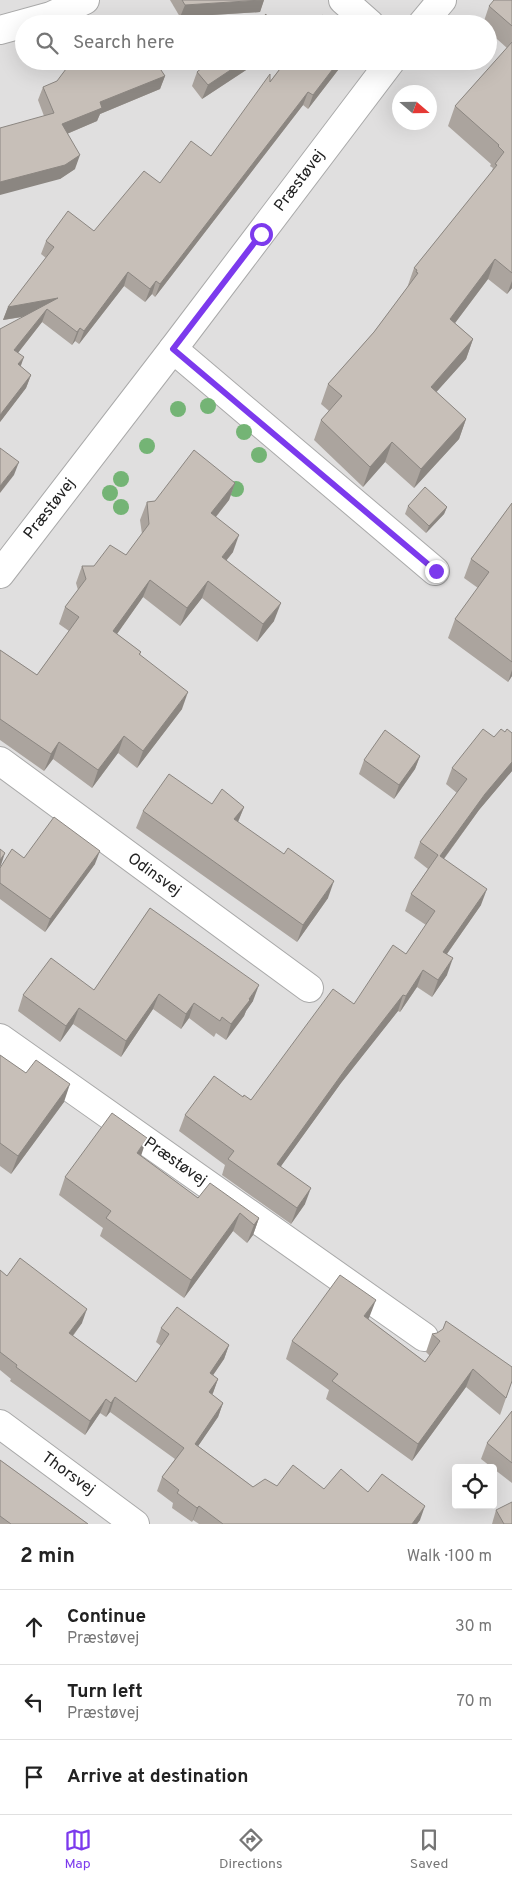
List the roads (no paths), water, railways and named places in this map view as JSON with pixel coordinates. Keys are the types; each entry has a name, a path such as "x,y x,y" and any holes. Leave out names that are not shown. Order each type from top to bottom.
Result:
{"street":[{"path":"53,15 85,0"},
{"path":"343,0 360,15"},
{"path":"430,15 442,0"},
{"path":"0,30 15,26"},
{"name":"Præstøvej","path":"0,574 384,70"},
{"path":"173,349 436,571"},
{"name":"Odinsvej","path":"0,761 309,988"},
{"name":"Præstøvej","path":"0,1038 424,1336"},
{"name":"Thorsvej","path":"0,1424 135,1524"}]}
